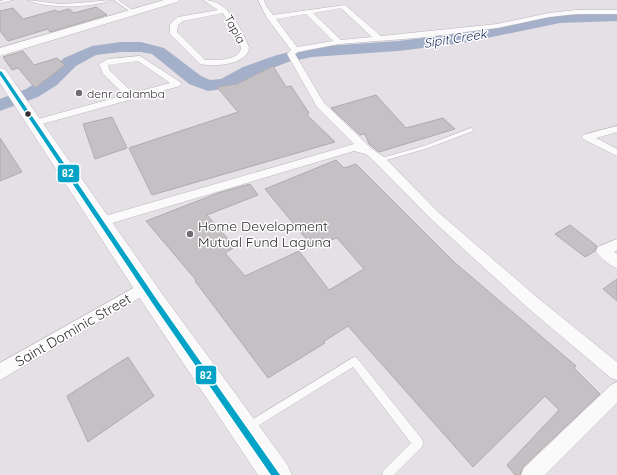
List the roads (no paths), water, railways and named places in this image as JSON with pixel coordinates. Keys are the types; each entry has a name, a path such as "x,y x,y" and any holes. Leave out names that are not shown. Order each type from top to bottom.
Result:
{"main road":[{"path":"0,52 174,0"},
{"path":"0,72 146,288 276,475"}],"street":[{"name":"Tapia","path":"206,0 225,11 241,38 245,49 244,54 241,57 219,62 203,62 173,32 174,24 181,19 225,11"},
{"path":"261,0 263,6 272,18 293,54 320,105 375,156 435,216 534,304 617,372"},
{"path":"272,18 343,6 378,40"},
{"path":"308,12 339,42"},
{"path":"293,54 339,42 378,40 497,26 549,15 576,12 617,12"},
{"path":"24,107 132,96 177,84 140,58 108,61 103,64 106,72 132,96"},
{"path":"617,129 587,137 617,153"},
{"path":"102,221 354,147 375,156"},
{"path":"617,244 603,251 617,262"},
{"name":"Saint Dominic Street","path":"0,372 146,288"},
{"path":"531,475 617,391"}],"lane":[{"path":"0,2 11,0"},
{"path":"30,0 44,4 64,5 109,0"},
{"path":"116,0 133,12"},
{"path":"375,156 415,152 452,139 471,130"},
{"path":"244,429 354,361 418,443 386,475"}],"waterway":[{"name":"Sipit Creek","path":"0,105 32,93 51,81 70,62 92,51 121,47 141,47 158,51 195,80 208,86 225,84 249,71 283,58 312,52 398,46 463,38 560,19 617,17"}],"place":[{"name":"denr calamba","path":"79,93"},
{"name":"Home Development Mutual Fund Laguna","path":"190,234"}]}
